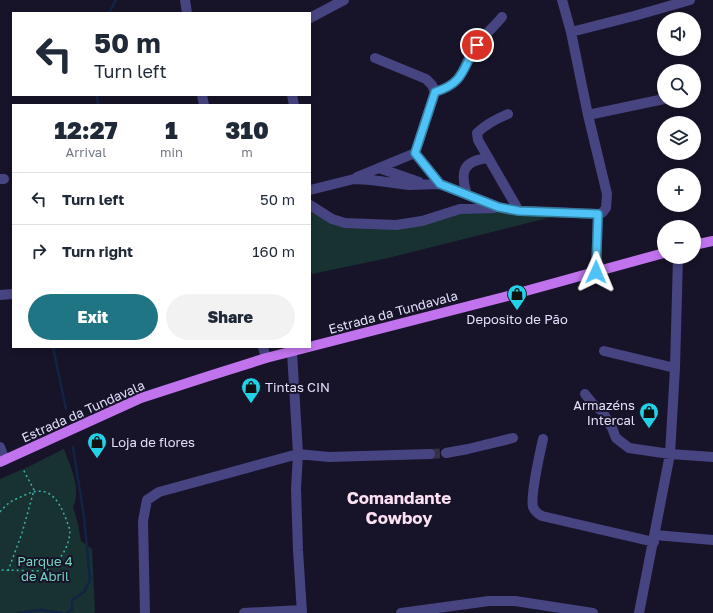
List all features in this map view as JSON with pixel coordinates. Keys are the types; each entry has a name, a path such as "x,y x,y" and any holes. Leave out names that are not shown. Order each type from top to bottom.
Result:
{"main road":[{"path":"701,244 713,241"},
{"name":"Estrada da Tundavala","path":"311,347 657,255"},
{"name":"Estrada da Tundavala","path":"3,461 71,431 103,414 141,398 266,358 307,348"}],"street":[{"path":"185,0 187,12"},
{"path":"311,17 344,0"},
{"path":"354,179 409,185 440,184 498,207 519,211 602,213 606,208 607,194 588,115 571,32 562,0"},
{"path":"571,32 690,0"},
{"path":"435,92 447,88 458,79 477,45 502,18"},
{"path":"311,190 354,179 415,153 435,92 432,85 426,79 375,58"},
{"path":"588,115 657,100"},
{"path":"508,114 492,121 477,133 478,140 519,211"},
{"path":"415,153 440,184"},
{"path":"467,195 463,175 466,168 469,163 476,159 488,158"},
{"path":"379,168 424,184"},
{"path":"311,206 332,219 345,223 396,225 422,221 460,209 498,207"},
{"path":"596,272 598,214"},
{"path":"640,613 670,454 675,368 678,264"},
{"path":"0,294 12,294"},
{"path":"263,348 266,358"},
{"path":"244,613 302,612 296,489 298,454 292,352"},
{"path":"604,352 675,368"},
{"path":"585,394 593,404 602,410 616,438 629,448 670,454 713,457"},
{"path":"446,453 514,438"},
{"path":"543,439 533,501 534,508 537,513 542,516 654,539 713,540"},
{"path":"0,447 3,461"},
{"path":"145,613 144,521 147,500 159,492 298,454 329,457 430,454"},
{"path":"402,613 489,601 515,601 577,612 593,613"}],"path":[{"path":"8,570 22,533 34,490 23,469"},
{"path":"0,512 8,503 34,490 44,492 53,495 58,501 70,530 69,540 58,560 50,568 44,570 0,571"}],"green space":[{"path":"311,209 348,228 452,214 503,211 560,215 388,258 312,274"},
{"name":"Parque 4 de Abril","path":"64,449 76,485 73,507 81,541 92,549 95,611 94,613 0,613 0,479"}],"waterway":[{"path":"110,12 116,0"},
{"path":"97,96 98,104"},
{"path":"53,348 66,409"},
{"path":"66,613 72,610 72,600 84,592 90,580 84,517 73,447"},
{"path":"18,613 41,610 62,613"}],"tunnel":[{"path":"430,454 446,453"}],"place":[{"name":"Deposito de Pão","path":"517,311"},
{"name":"Tintas CIN","path":"251,404"},
{"name":"Armazéns Intercal","path":"649,429"},
{"name":"Loja de flores","path":"97,459"}],"district":[{"name":"Comandante Cowboy","path":"399,508"}],"route":[{"path":"477,45 458,79 447,88 435,92 415,153 440,184 498,207 519,211 598,214 596,272"}]}
